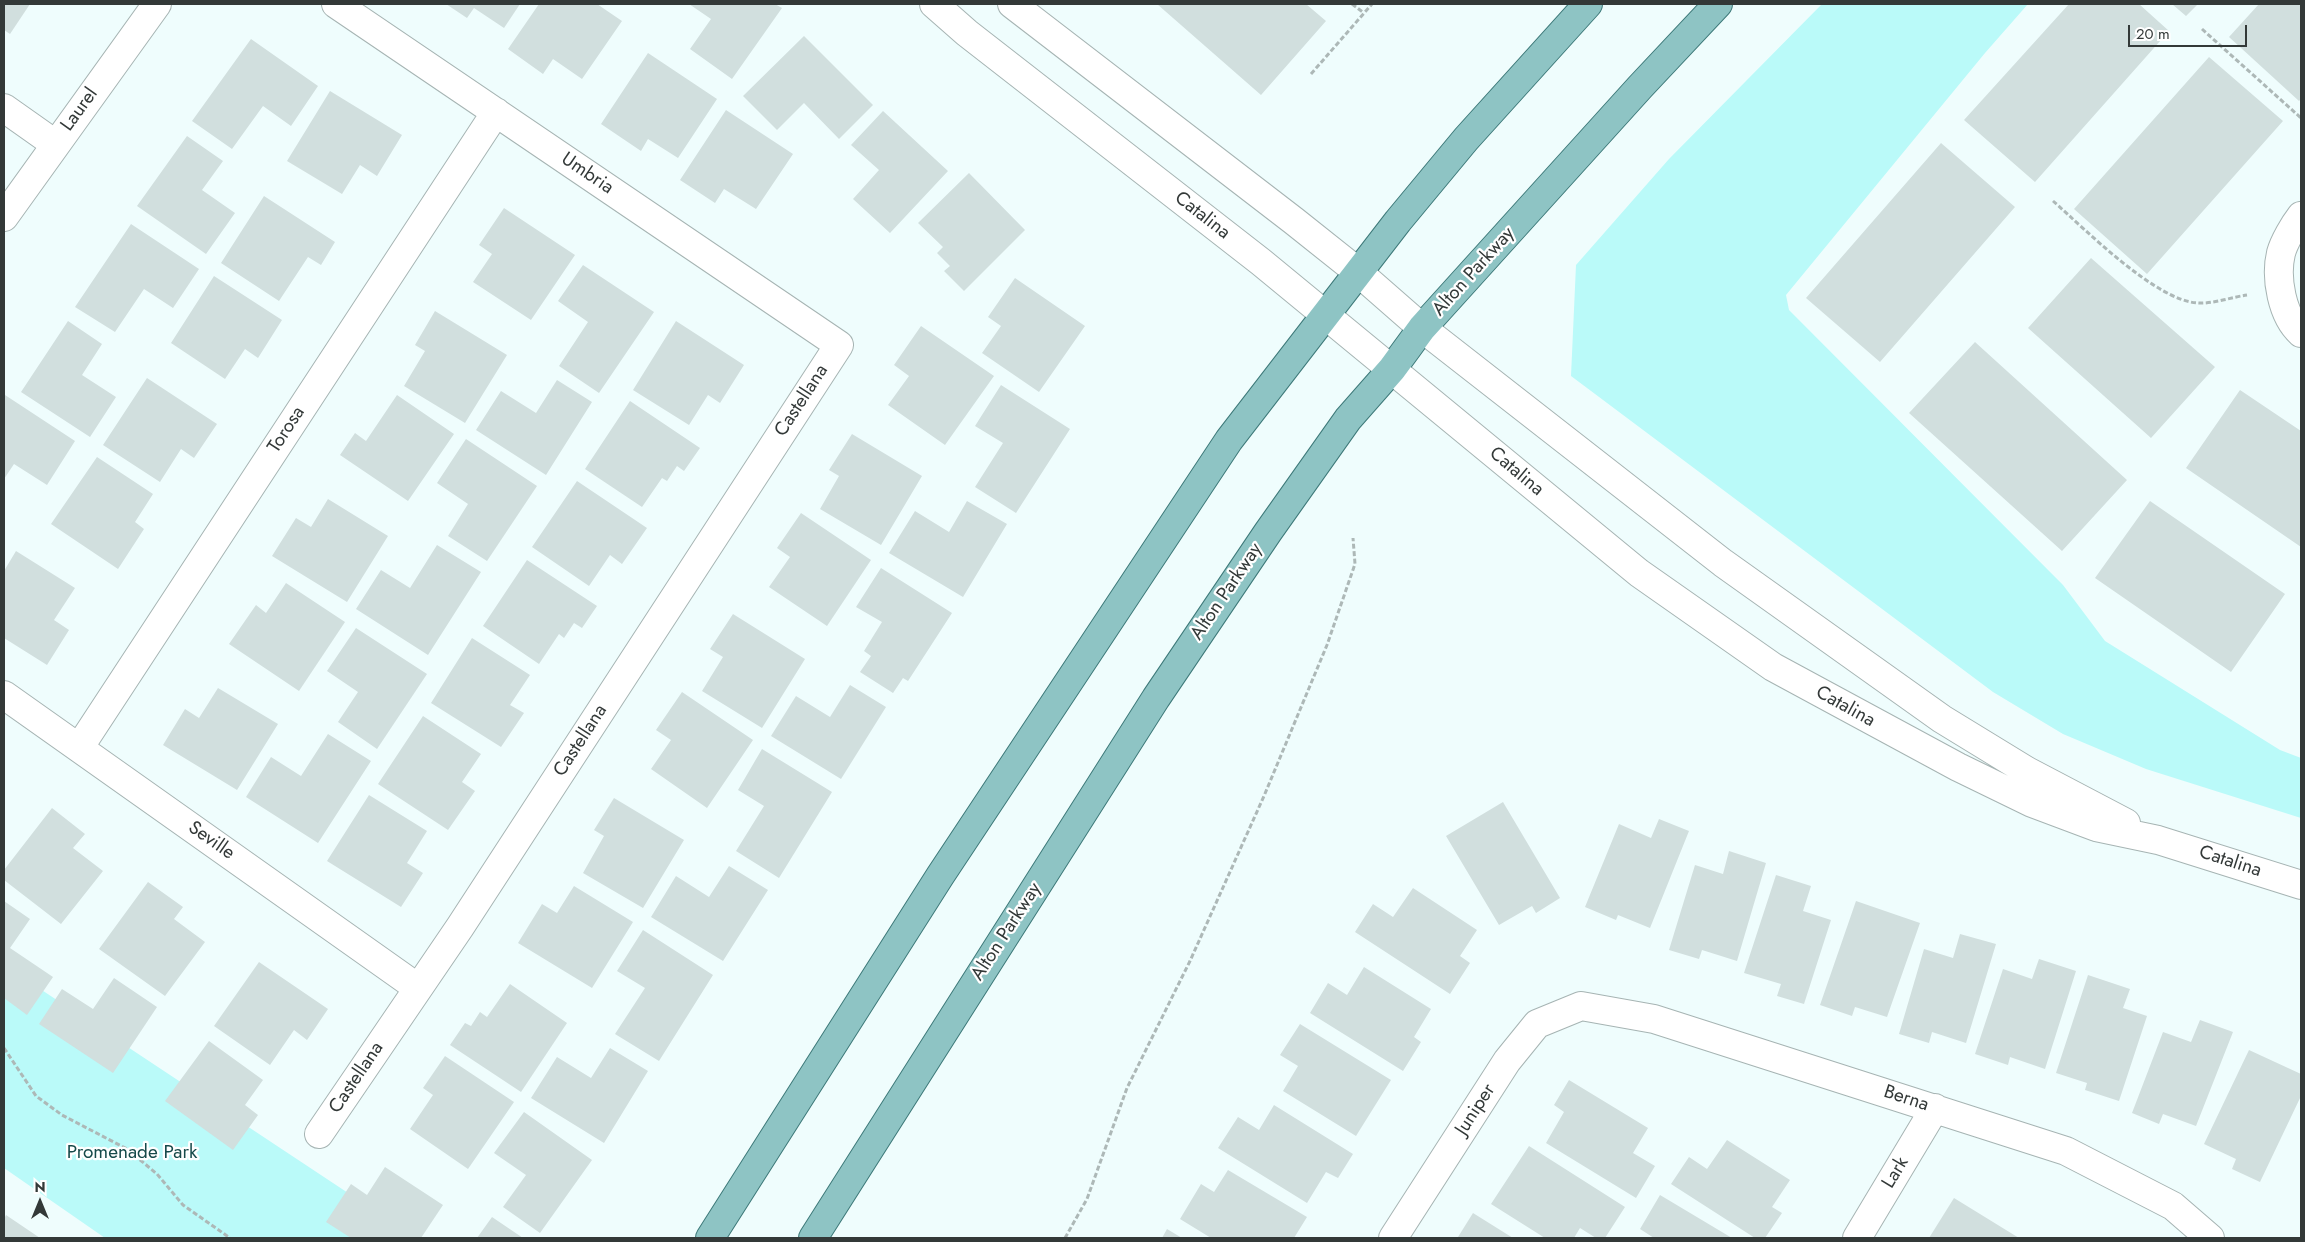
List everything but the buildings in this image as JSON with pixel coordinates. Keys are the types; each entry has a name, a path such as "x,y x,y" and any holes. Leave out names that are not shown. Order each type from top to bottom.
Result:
{"main road":[{"path":"710,1238 940,876 1213,464 1278,374 1466,139 1588,4"},
{"name":"Alton Parkway","path":"813,1238 1156,698 1268,532 1348,419 1392,369 1422,328 1640,87 1718,4"}],"street":[{"name":"Laurel","path":"4,217 157,4"},
{"name":"Umbria","path":"336,4 839,345"},
{"name":"Catalina","path":"934,4 967,33 1248,251 1639,573 1773,667 1958,767 2032,803 2096,827 2158,840 2301,885"},
{"name":"Catalina","path":"1012,4 1358,272 1422,328 1723,563 1942,719 2027,770 2158,840"},
{"path":"4,108 55,144"},
{"name":"Torosa","path":"79,748 496,112"},
{"path":"2301,216 2281,253 2280,289 2293,326 2301,333"},
{"name":"Castellana","path":"319,1134 418,988 839,345"},
{"name":"Seville","path":"4,695 418,988"},
{"name":"Berna","path":"1581,1006 1654,1019 2066,1151 2173,1206 2210,1238"},
{"name":"Juniper","path":"1393,1238 1507,1061 1537,1024 1581,1006"},
{"name":"Lark","path":"1857,1238 1935,1108"}],"path":[{"path":"1352,4 1364,13"},
{"path":"1311,74 1372,4"},
{"path":"2202,29 2301,118"},
{"path":"2053,201 2154,287 2174,298 2199,303 2280,289"},
{"path":"1065,1238 1087,1199 1127,1088 1217,900 1264,796 1323,654 1355,564 1352,538"},
{"path":"4,1048 36,1096 62,1115 127,1149 157,1174 183,1205 230,1238"}],"green space":[{"path":"1822,4 2028,4 1985,53 1786,295 1789,310 2063,585 2105,641 2280,750 2301,758 2301,818 2146,769 2063,734 1993,692 1571,376 1576,265 1669,159"},
{"name":"Promenade Park","path":"4,965 416,1238 105,1238 4,1168"}]}
